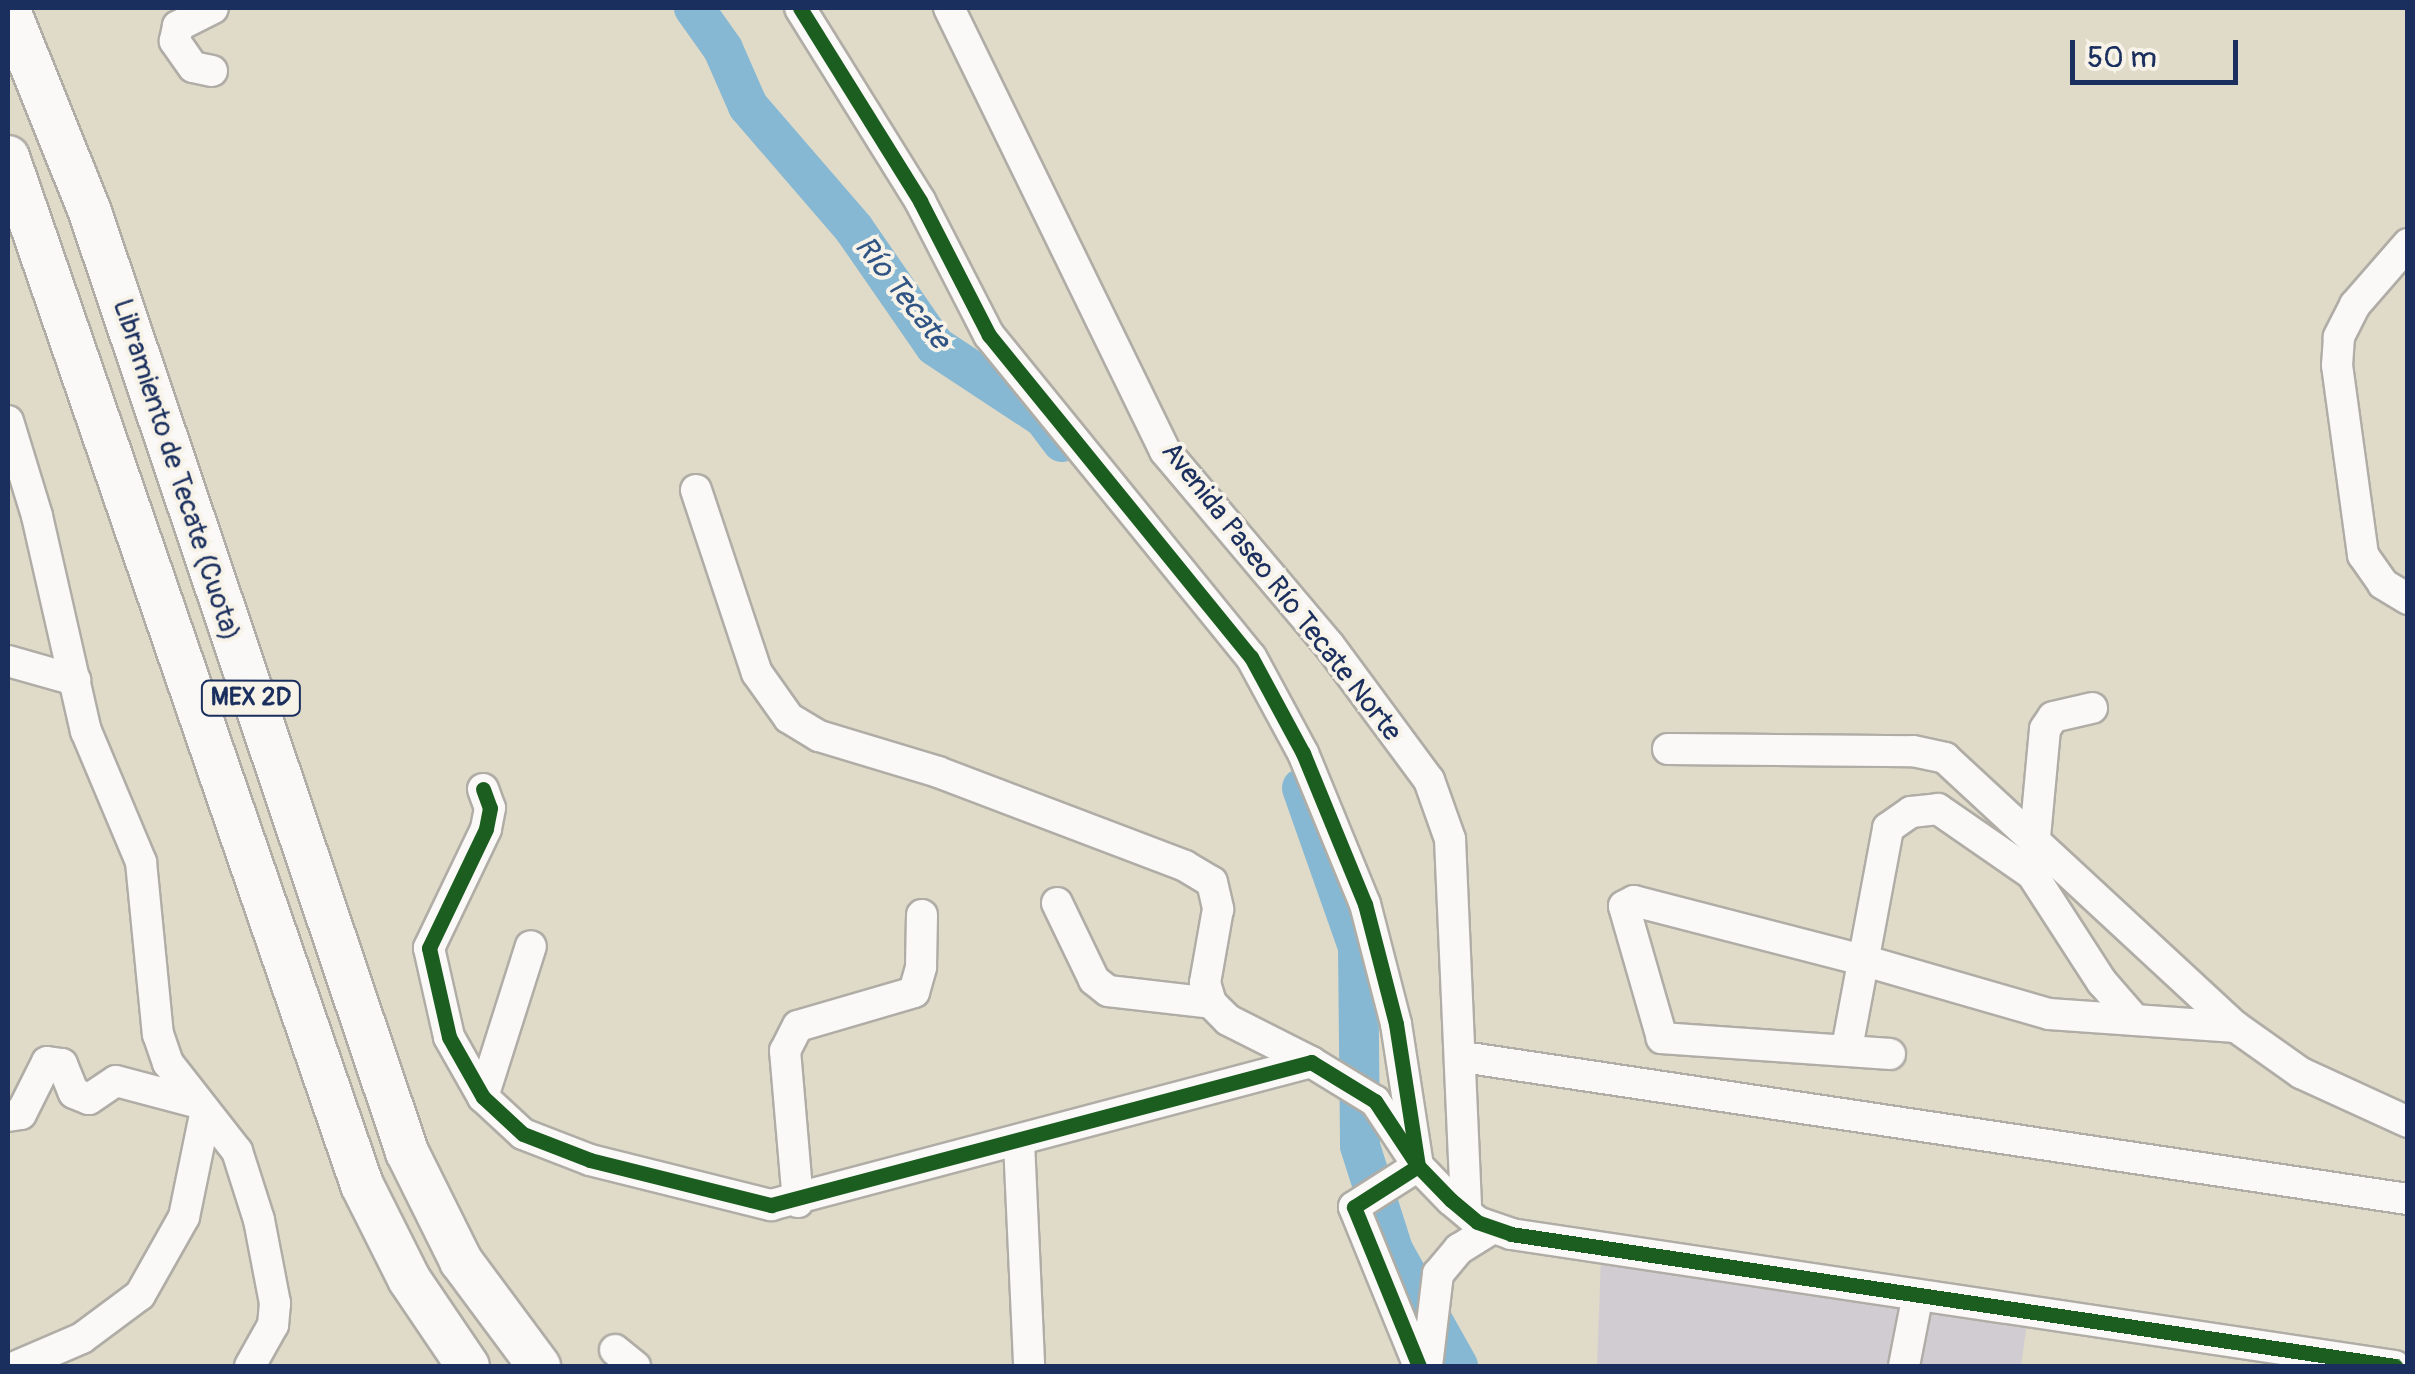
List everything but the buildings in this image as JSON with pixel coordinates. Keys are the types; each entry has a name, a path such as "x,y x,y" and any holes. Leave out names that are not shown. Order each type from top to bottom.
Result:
{"highway":[{"name":"Libramiento de Tecate (Cuota)","path":"8,8 90,212 407,1152 461,1261 539,1366"},
{"name":"Libramiento de Tecate (Cuota)","path":"8,157 362,1185 409,1279 468,1366"}],"street":[{"path":"212,70 192,67 174,41 178,26 213,8"},
{"path":"800,8 920,201 989,336 1250,657 1303,753 1365,904 1407,1097 1409,1163"},
{"name":"Avenida Paseo Río Tecate Norte","path":"949,8 1165,450 1329,645 1428,780 1450,839 1464,1057 1464,1137 1478,1221"},
{"path":"2408,244 2355,304 2339,337 2337,365 2363,556 2383,584 2408,599"},
{"path":"8,421 86,731 141,862 158,1034 168,1063 237,1151 268,1257 273,1324 250,1366"},
{"path":"696,490 757,673 789,718 818,736 938,772 1185,866 1212,882 1218,908 1205,984 1211,1003 1228,1020 1322,1067 1375,1101 1409,1163 1478,1221 1917,1299 2394,1366"},
{"path":"8,660 75,680"},
{"path":"2035,837 2045,729 2054,716 2092,708"},
{"path":"1668,750 1932,752 1957,766 2236,1028 2301,1073 2408,1122"},
{"path":"483,789 490,808 486,829 429,948 450,1037 483,1097 524,1134 590,1160 739,1201 798,1202 1018,1142 1322,1067"},
{"path":"1847,1048 1888,828 1911,812 1938,809 2032,874 2102,982 2135,1020"},
{"path":"1890,1054 1662,1038 1622,914 1634,901 2049,1014 2236,1028"},
{"path":"1057,903 1094,980 1108,991 1211,1003"},
{"path":"798,1202 785,1051 798,1026 914,992 921,968 922,915"},
{"path":"483,1097 531,946"},
{"path":"1464,1057 2408,1200"},
{"path":"8,1116 21,1114 47,1062 62,1064 74,1093 89,1098 116,1081 200,1108"},
{"path":"1407,1097 1462,1092"},
{"path":"17,1366 82,1338 140,1295 184,1217 200,1108"},
{"path":"1419,1366 1356,1223 1354,1207 1362,1196 1409,1163 1464,1137"},
{"path":"1018,1142 1029,1366"},
{"path":"1427,1366 1438,1274 1478,1221"},
{"path":"1904,1366 1917,1299"}],"shaded area":[{"path":"1601,1258 2027,1323 2021,1366 1597,1366"}],"waterway":[{"name":"Río Tecate","path":"694,8 723,49 748,106 854,229 935,346 1044,418 1062,442"},
{"name":"Río Tecate","path":"1302,788 1358,947 1360,1146 1393,1250 1458,1366"}],"cycle path":[{"path":"800,8 920,201 989,335 1251,657 1303,753 1365,904 1396,1024 1418,1166 1451,1200 1477,1222 1511,1234 2395,1366"},
{"path":"483,789 490,808 486,829 429,948 449,1037 483,1097 523,1134 590,1160 771,1205 1311,1062 1375,1101 1418,1166 1354,1207 1419,1366"}]}
